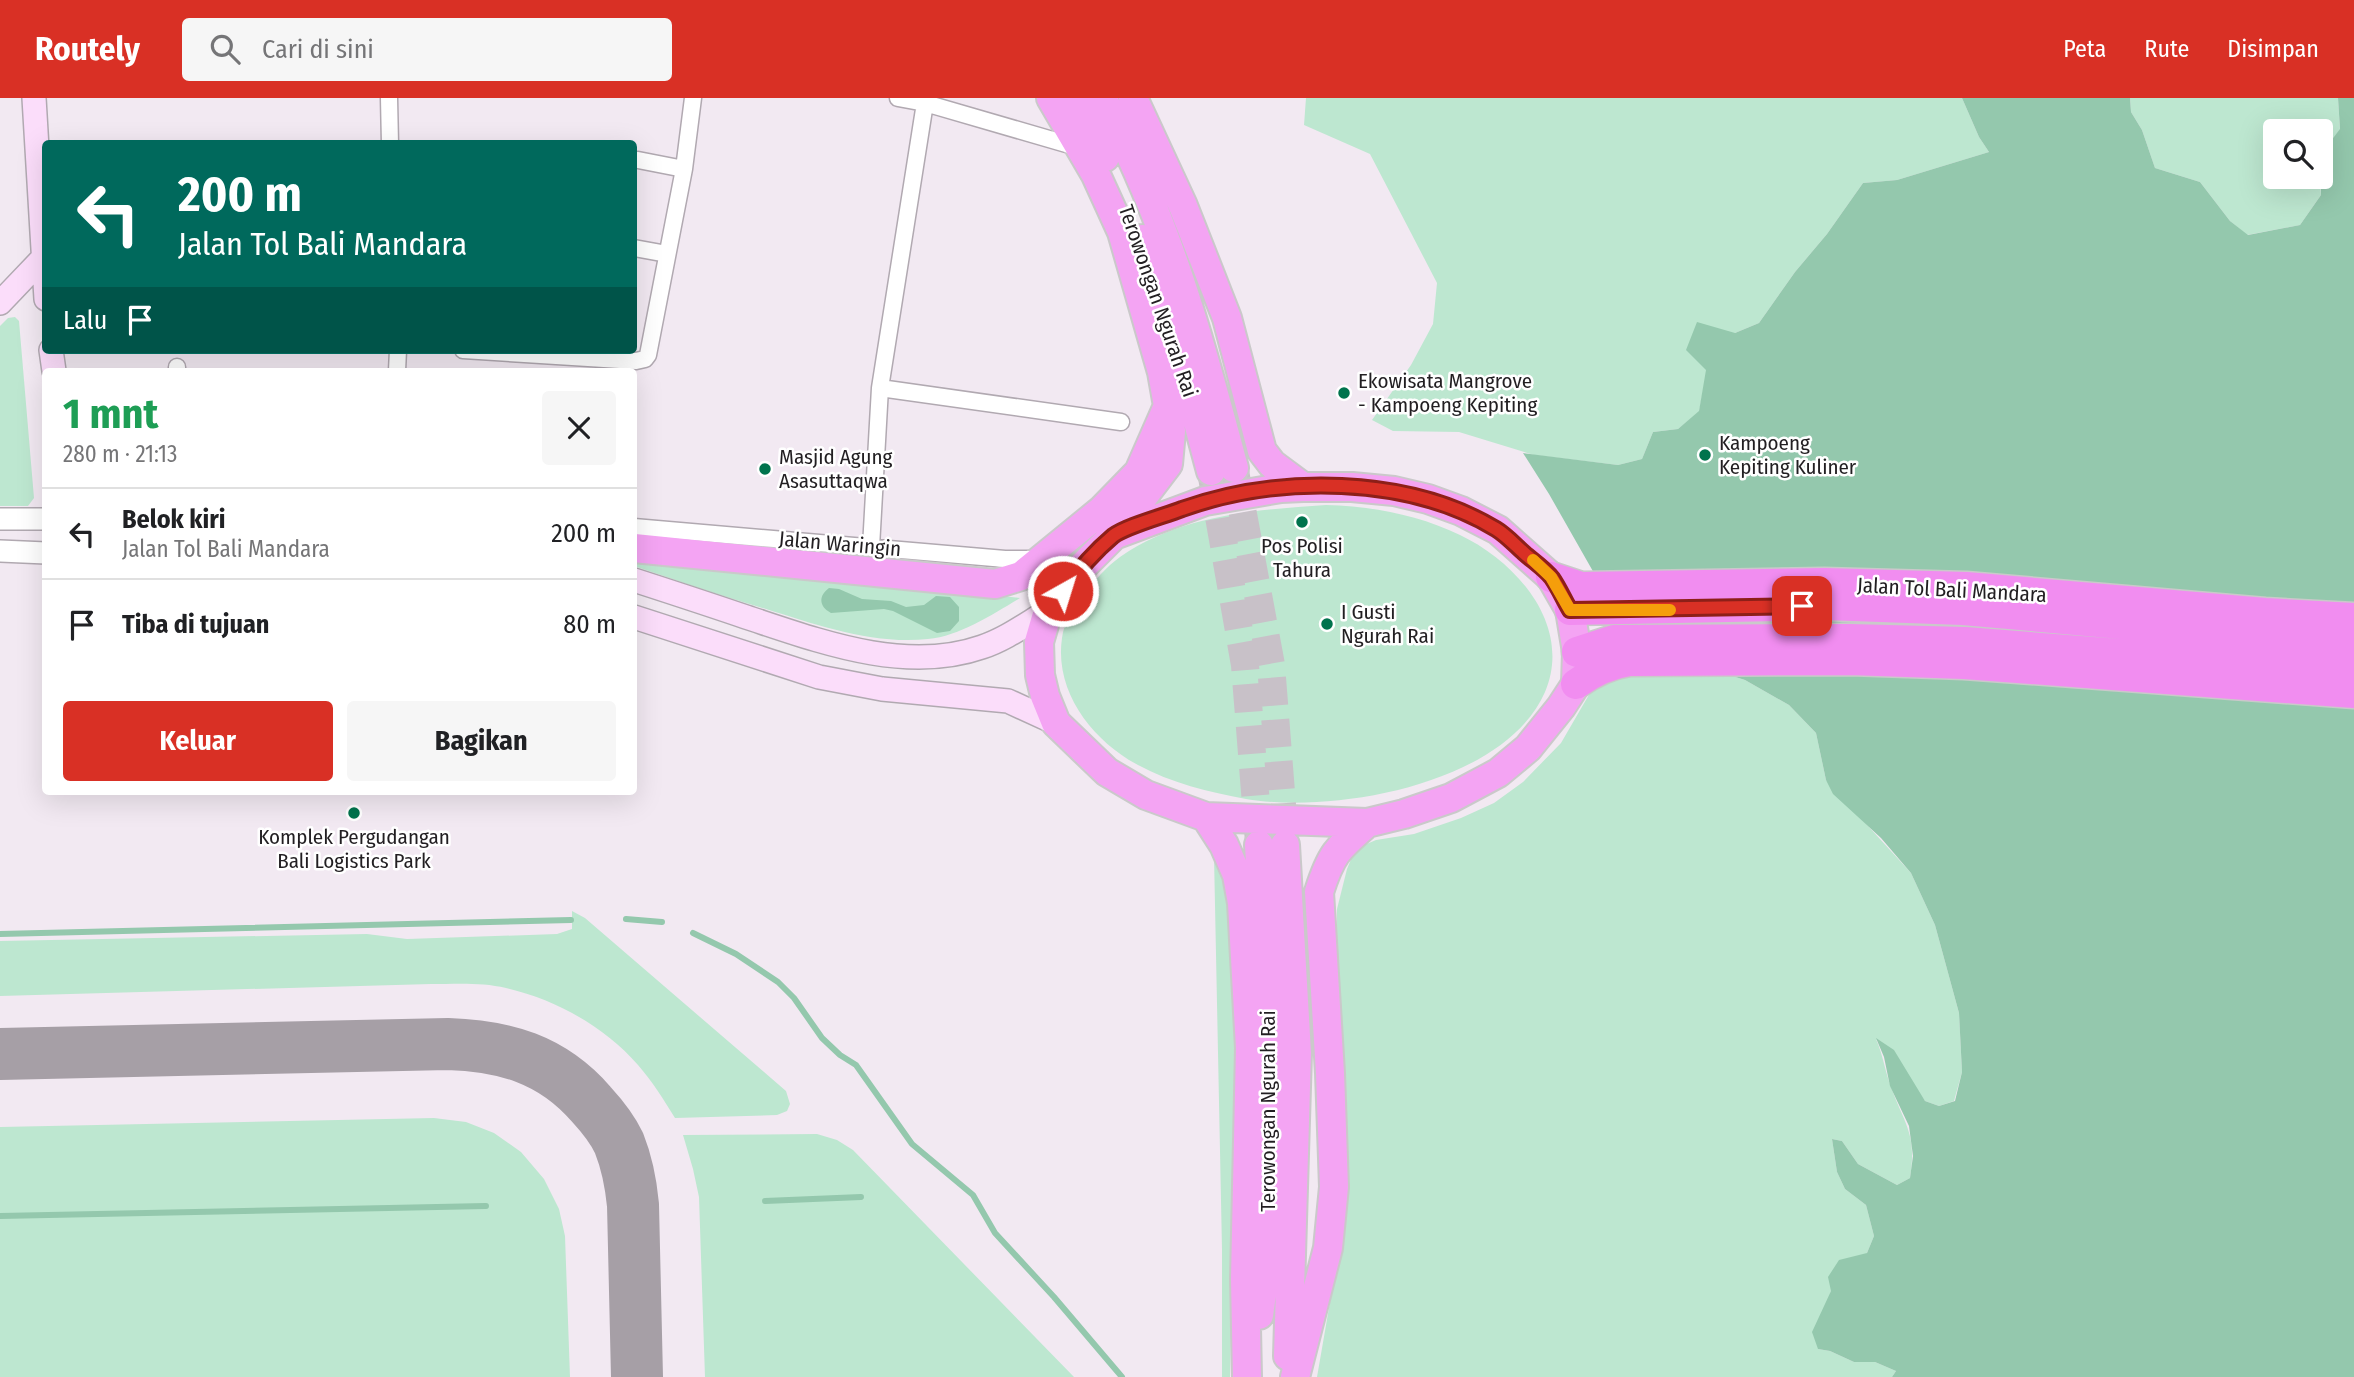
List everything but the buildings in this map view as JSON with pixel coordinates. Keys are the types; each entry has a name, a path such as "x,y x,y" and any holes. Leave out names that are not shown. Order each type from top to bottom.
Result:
{"highway":[{"path":"1051,98 1096,175 1122,232 1161,372 1171,431 1168,464 1114,535 1077,572 1048,611 1039,642 1040,676 1056,723 1107,772 1146,795 1206,817 1367,823 1404,814 1451,798 1498,773 1528,748 1561,707 1584,663 1614,640 1862,639 1965,642 2261,666 2354,669"},
{"name":"Terowongan Ngurah Rai","path":"1074,98 1137,225 1223,470 1196,327 1159,219 1102,98"},
{"path":"1133,98 1183,206 1227,318 1262,451 1272,464 1303,487"},
{"path":"637,548 995,584 1021,576 1047,557 1102,510 1139,472 1168,406"},
{"path":"1114,535 1205,501 1281,488 1352,486 1394,491 1439,503 1498,530 1551,577"},
{"name":"Jalan Tol Bali Mandara","path":"1551,577 1570,584 1585,602 1826,605 1963,610 2257,636 2354,640"},
{"name":"Jalan Tol Bali Mandara","path":"1585,602 1824,583 1966,587 2265,614 2354,618"},
{"path":"1584,663 1585,602"},
{"path":"1584,663 1850,660 1964,664 2354,693"},
{"path":"1206,817 1224,845 1237,875 1242,903 1250,1048 1245,1279 1248,1377"},
{"path":"1295,1377 1328,1248 1334,1187 1319,892 1327,867 1338,849 1367,823"},
{"name":"Terowongan Ngurah Rai","path":"1248,1377 1266,1271 1270,1167 1272,845 1297,1053 1287,1377"}],"main road":[{"path":"0,303 42,259 42,182 34,98"},
{"path":"637,581 807,637 862,650 911,657 948,655 981,648 1006,637 1048,611"},
{"path":"637,618 820,677 882,689 1008,701 1056,723"}],"street":[{"path":"389,98 390,140"},
{"path":"526,354 636,361 645,359 650,351 684,169 693,98"},
{"path":"898,98 925,103 1080,148"},
{"path":"871,547 880,387 925,103"},
{"path":"638,160 684,169"},
{"path":"637,249 667,254"},
{"path":"880,387 1122,422"},
{"path":"0,519 42,519"},
{"name":"Jalan Waringin","path":"637,527 1005,559 1031,560 1047,557"},
{"path":"0,551 42,553"}],"shaded area":[{"path":"1306,98 1962,98 1979,137 1989,152 1897,180 1863,183 1759,323 1735,333 1707,370 1699,412 1678,429 1653,432 1642,459 1618,465 1534,455 1459,432 1393,431 1372,420 1411,365 1433,324 1437,283 1370,154 1304,125"},
{"path":"1962,98 2130,98 2131,112 2142,130 2155,168 2200,182 2230,221 2248,235 2300,225 2321,195 2321,189 2333,189 2333,138 2340,129 2338,98 2354,98 2354,1377 1892,1377 1896,1371 1875,1362 1854,1362 1830,1351 1818,1349 1812,1332 1831,1291 1828,1277 1839,1260 1867,1253 1874,1236 1866,1205 1845,1189 1837,1172 1832,1139 1842,1141 1858,1164 1897,1185 1910,1178 1913,1156 1909,1126 1890,1086 1884,1057 1876,1038 1894,1050 1925,1101 1939,1106 1955,1101 1962,1072 1959,1013 1935,925 1911,873 1881,838 1833,794 1826,780 1816,733 1789,705 1745,680 1726,674 1611,673 1615,610 1523,453 1618,465 1642,459 1653,432 1678,429 1699,411 1706,370 1686,350 1697,322 1735,333 1759,323 1863,183 1897,180 1989,152 1979,137"},
{"path":"2130,98 2338,98 2340,130 2333,139 2333,119 2263,119 2263,189 2321,189 2321,195 2300,225 2247,235 2230,221 2200,182 2155,168 2142,130 2131,112"},
{"path":"15,317 19,321 34,498 28,506 0,506 0,326 8,318"},
{"path":"1326,505 1394,513 1444,528 1481,547 1519,579 1545,620 1552,643 1552,667 1545,692 1524,724 1494,750 1456,770 1414,786 1325,802 1246,799 1204,790 1138,765 1106,743 1080,713 1071,696 1061,658 1063,632 1068,620 1101,574 1120,557 1143,543 1193,523 1272,509"},
{"path":"637,556 1020,598 952,634 908,640 866,636 825,627 637,567"},
{"path":"829,588 839,589 862,599 891,601 906,607 924,605 936,596 950,597 959,607 959,621 950,631 937,633 884,609 831,613 824,608 821,601"},
{"path":"1611,673 1726,674 1745,680 1789,705 1816,733 1826,780 1911,873 1935,925 1959,1013 1962,1072 1954,1101 1939,1106 1925,1101 1876,1039 1911,1140 1910,1178 1897,1185 1858,1164 1842,1141 1832,1139 1837,1172 1845,1189 1866,1205 1874,1236 1867,1253 1831,1291 1818,1349 1830,1351 1854,1362 1875,1362 1896,1371 1892,1377 1317,1377 1342,1233 1337,909 1352,857 1362,846 1376,840 1414,834 1494,803 1523,782 1561,743 1590,693 1598,682"},
{"path":"1214,856 1229,898 1233,924 1236,1120 1230,1377 1222,1377"},
{"path":"572,911 585,918 786,1091 790,1104 787,1111 777,1115 675,1118 638,1065 610,1038 561,1007 497,986 431,984 0,996 0,941 367,934 407,939 557,934 572,929"},
{"path":"434,1118 466,1122 494,1133 521,1152 544,1179 559,1209 565,1236 570,1377 0,1377 0,1127"},
{"path":"817,1134 837,1140 853,1150 1074,1377 705,1377 699,1197 683,1135"}],"waterway":[{"path":"626,919 662,922"},
{"path":"0,934 571,920"},
{"path":"693,933 736,954 778,982 794,998 822,1038 840,1055 856,1065 912,1144 973,1195 995,1233 1122,1377"},
{"path":"765,1201 861,1197"},
{"path":"0,1216 486,1206"}],"taxiway":[{"path":"0,1054 448,1044 508,1052 544,1066 576,1089 607,1122 624,1158 633,1205 637,1377"}],"tunnel":[{"path":"1235,471 1271,665 1285,843"},
{"path":"1212,477 1245,665 1259,842"}],"slow traffic":[{"path":"1533,560 1551,577 1570,610 1670,610"}],"place":[{"name":"Ekowisata Mangrove - Kampoeng Kepiting","path":"1344,393"},
{"name":"Kampoeng Kepiting Kuliner","path":"1705,455"},
{"name":"Masjid Agung Asasuttaqwa","path":"765,469"},
{"name":"Pos Polisi Tahura","path":"1302,522"},
{"name":"I Gusti Ngurah Rai","path":"1327,624"},
{"name":"Komplek Pergudangan Bali Logistics Park","path":"354,813"}],"route":[{"path":"1063,591 1077,572 1114,535 1157,518 1205,501 1281,488 1352,486 1394,491 1428,499 1461,511 1498,530 1551,577 1570,610 1802,606"}]}
